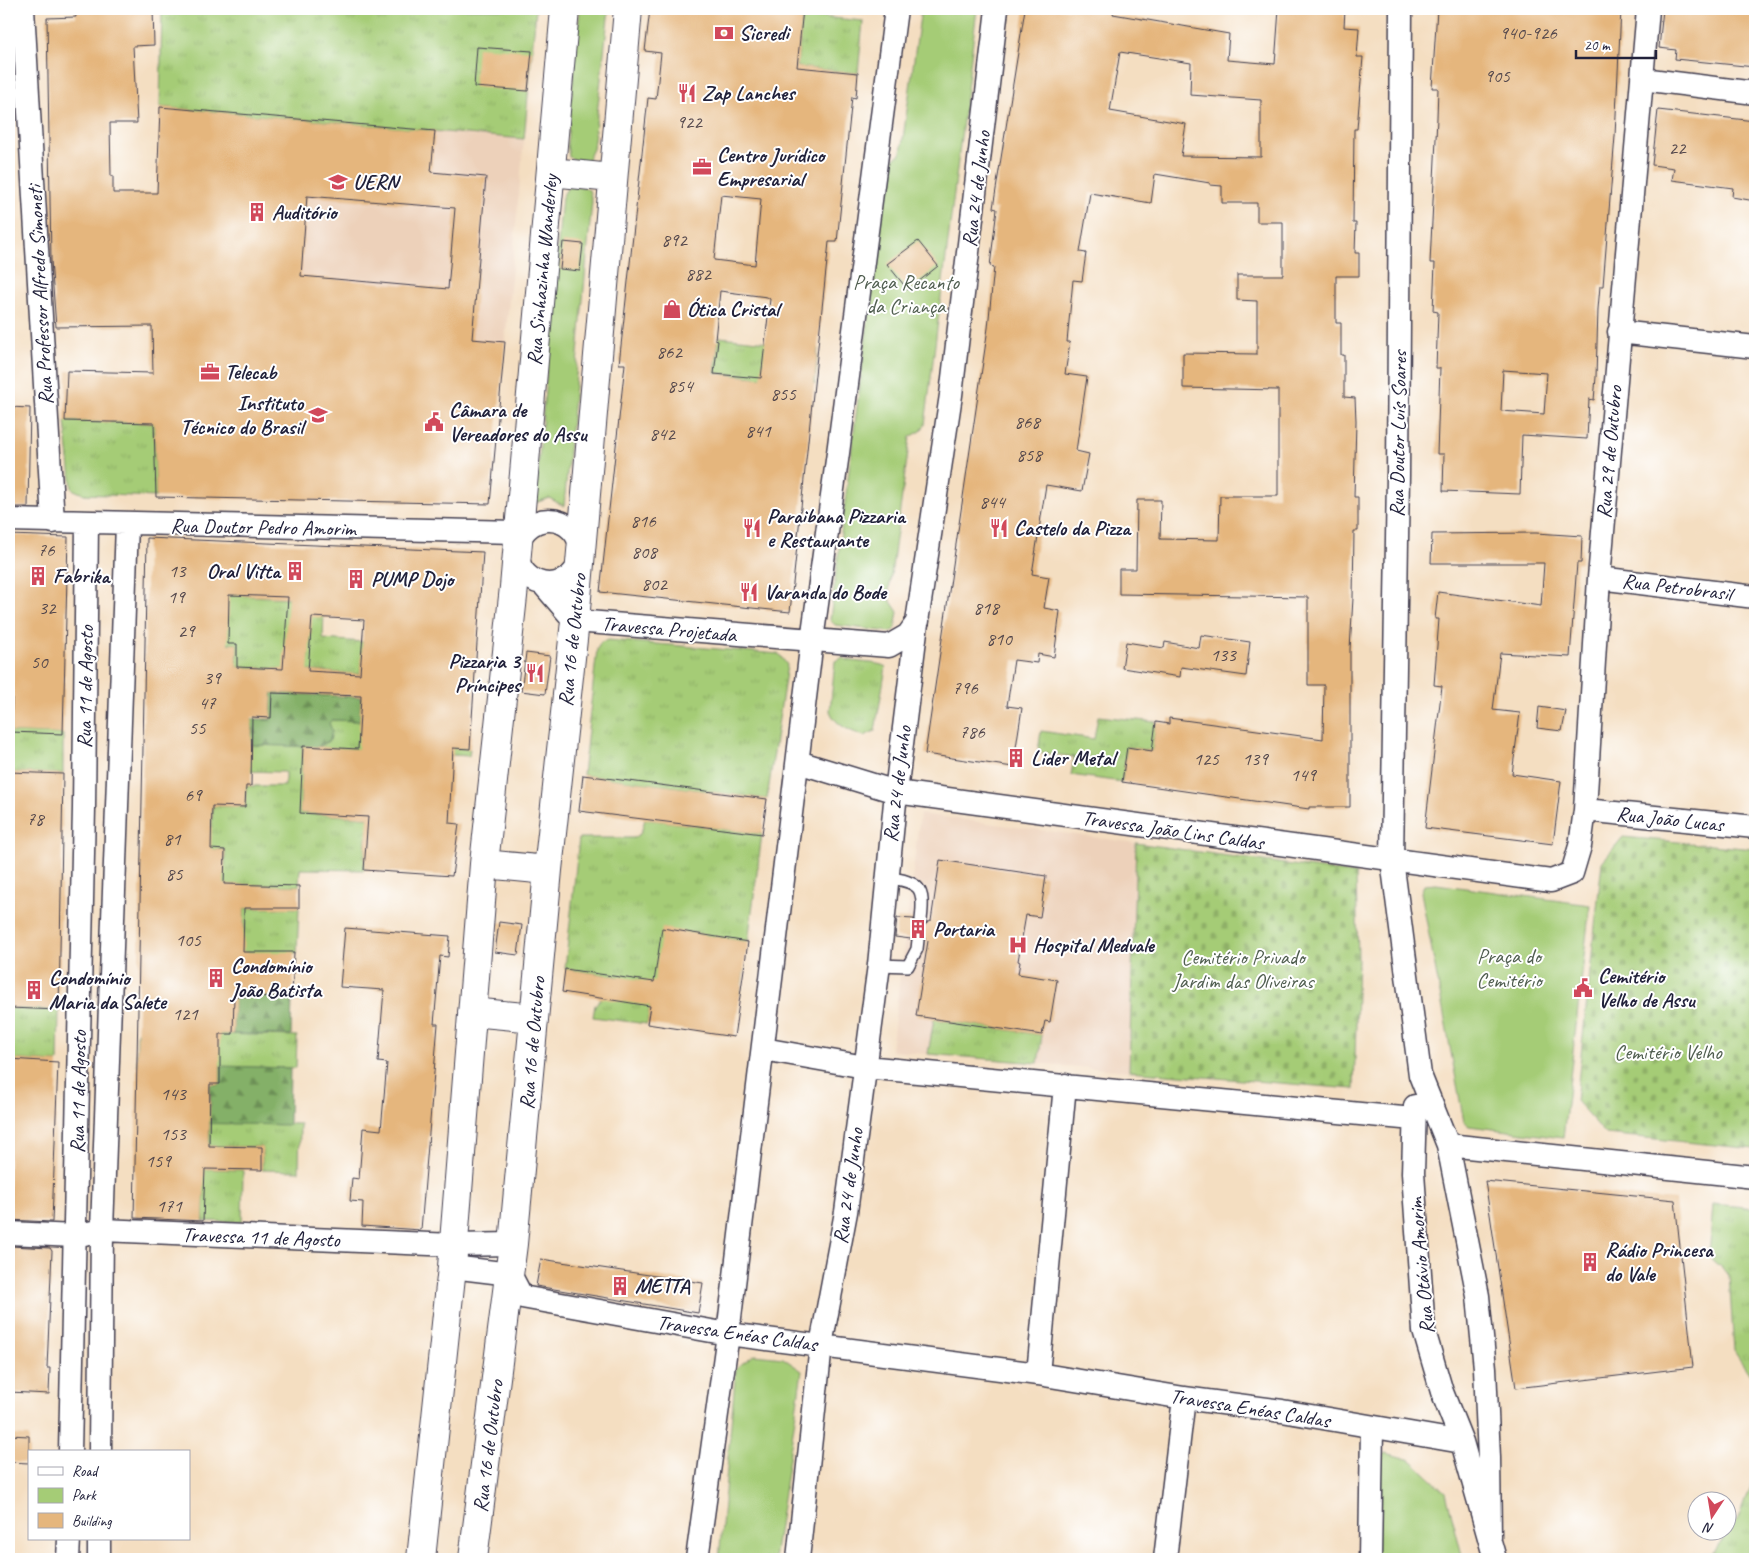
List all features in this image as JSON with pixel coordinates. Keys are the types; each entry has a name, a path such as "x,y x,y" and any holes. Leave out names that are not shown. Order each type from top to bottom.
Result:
{"street":[{"name":"Rua Professor Alfredo Simoneti","path":"23,9 53,522"},
{"name":"Rua Sinhazinha Wanderley","path":"517,541 565,9"},
{"path":"551,172 612,178 628,9"},
{"path":"697,1559 728,1334 812,640 840,443 896,9"},
{"name":"Rua 24 de Junho","path":"798,1559 821,1345 846,1212 879,965 896,792 918,621 951,395 997,9"},
{"name":"Rua Doutor Luís Soares","path":"1392,860 1398,475 1401,9"},
{"name":"Rua 29 de Outubro","path":"1551,881 1572,873 1580,846 1586,810 1599,578 1648,9"},
{"path":"1642,79 1755,93"},
{"name":"Rua 16 de Outubro","path":"473,1559 514,1244 548,870 581,556 612,178"},
{"path":"1620,332 1755,347"},
{"name":"Rua Doutor Pedro Amorim","path":"9,520 517,541"},
{"path":"422,1559 453,1256 484,864 517,541 535,523 551,520 560,522 574,532 578,539 581,556 574,572 568,578 552,584 543,584 529,577 521,570 517,541"},
{"name":"Rua 11 de Agosto","path":"70,1450 84,808 86,523"},
{"name":"Rua 11 de Agosto","path":"100,1450 102,1230 127,524"},
{"name":"Rua Petrobrasil","path":"1599,578 1755,597"},
{"name":"Travessa Projetada","path":"543,584 575,621 890,646 908,635 918,621"},
{"name":"Travessa João Lins Caldas","path":"798,762 896,792 1551,881"},
{"path":"84,808 117,808"},
{"name":"Rua João Lucas","path":"1586,810 1755,827"},
{"name":"Rua Otávio Amorim","path":"1392,860 1420,1075 1448,1145 1482,1327 1489,1458 1490,1537"},
{"path":"484,864 548,870"},
{"path":"472,1012 534,1018"},
{"path":"763,1048 865,1067 1413,1119"},
{"name":"Rua Otávio Amorim","path":"1420,1075 1413,1119 1413,1173 1424,1331 1442,1392 1462,1442 1490,1537 1494,1559"},
{"path":"1038,1374 1065,1085"},
{"path":"1448,1145 1755,1177"},
{"name":"Travessa 11 de Agosto","path":"9,1233 76,1236 102,1230 453,1256 514,1244"},
{"path":"453,1256 510,1274"},
{"name":"Travessa Enéas Caldas","path":"510,1274 522,1297 728,1334 1038,1374 1184,1398 1282,1411 1462,1442"},
{"path":"1165,1559 1184,1398"},
{"path":"1370,1559 1372,1428"},
{"path":"68,1559 69,1540"},
{"path":"99,1540 99,1559"}],"lane":[{"path":"887,877 912,881 920,888 924,899 921,920"},
{"path":"879,965 908,966 917,949 918,940"}],"shaded area":[{"name":"UERN","path":"160,107 524,139 505,342 152,312"},
{"name":"Hospital Medvale","path":"920,814 1136,843 1129,1071 891,1051"}],"green space":[{"path":"162,9 536,9 524,139 160,107"},
{"path":"580,9 609,9 593,149 587,161 578,161 569,157 567,144"},
{"name":"Praça Recanto da Criança","path":"921,9 977,9 925,425 921,431 910,437 888,597 898,612 895,629 891,632 835,625 830,620 888,163 901,153"},
{"path":"802,15 863,21 858,73 797,67"},
{"path":"568,187 583,187 589,190 592,201 564,506 549,498 535,503 562,197"},
{"path":"719,337 818,347 815,384 715,373"},
{"path":"65,421 154,423 156,497 83,494 72,489"},
{"path":"207,587 231,595 308,599 324,611 323,639 363,642 360,674 296,670 294,694 278,693 280,669 237,667 237,644 228,644"},
{"path":"608,640 779,654 787,665 767,799 583,775 597,649 601,642"},
{"path":"842,658 886,667 875,731 864,736 848,730 839,724 830,711 835,661"},
{"path":"272,693 361,697 360,721 332,720 329,723 332,730 330,740 318,747 251,745 251,719 271,719"},
{"path":"9,704 11,704 11,732 63,734 63,774 9,772"},
{"path":"1098,716 1156,722 1152,751 1127,747 1122,782 1071,775 1074,757 1038,752 1041,731 1094,739"},
{"path":"332,720 360,721 399,744 470,749 469,756 318,747 330,740 329,723"},
{"path":"240,744 303,746 300,813 405,820 403,840 366,837 364,870 300,869 299,886 208,884 209,866 225,866 225,850 204,849 204,827 212,827 212,806 245,807 246,786 285,786 285,772 239,771"},
{"path":"645,819 762,834 748,942 663,929 659,956 744,969 740,995 654,983 647,1024 593,1017 595,1005 620,977 565,969 579,838 634,838 641,833"},
{"name":"Cemitério Velho","path":"1623,837 1755,849 1755,1149 1606,1134 1576,1101 1602,862"},
{"name":"Cemitério Privado Jardim das Oliveiras","path":"1136,843 1356,874 1358,959 1354,1089 1129,1071"},
{"name":"Praça do Cemitério","path":"1436,884 1590,905 1563,1138 1469,1126 1464,1122 1421,892 1424,885"},
{"path":"244,908 299,908 297,953 237,952 237,929 244,929"},
{"path":"234,996 292,997 291,1035 233,1034"},
{"path":"9,1008 59,1010 58,1062 9,1059"},
{"path":"934,1019 1042,1035 1038,1063 928,1054"},
{"path":"137,1032 297,1036 296,1068 137,1065"},
{"path":"220,1066 290,1068 289,1125 191,1123 210,1106 210,1084 220,1084"},
{"path":"210,1123 300,1124 299,1171 262,1170 262,1147 209,1146"},
{"path":"135,1167 243,1170 242,1222 203,1221 204,1193"},
{"path":"1713,1204 1755,1208 1755,1378 1750,1375 1734,1351 1729,1275 1709,1257"},
{"path":"754,1355 783,1358 802,1371 774,1559 719,1559 736,1368"},
{"path":"1386,1453 1411,1460 1446,1493 1463,1559 1371,1559 1370,1466"},
{"path":"1755,1474 1755,1559 1708,1559 1722,1540 1736,1540 1736,1522"}],"building":[{"path":"75,9 153,9 154,45 133,46 137,123 110,123 113,193 157,193 160,107 435,131 431,172 486,177 472,339 505,342 490,504 156,497 154,423 65,421 67,371 153,373 152,326 56,327 51,260 47,18 76,17","holes":["307,196 455,208 448,289 301,276"]},
{"path":"650,9 803,9 797,67 858,73 856,98 852,97 837,242 829,242 790,612 600,592 625,364 619,364 648,98 656,99 661,53 645,51","holes":["721,195 761,199 755,265 714,260","720,291 767,297 770,299 761,378 714,374 718,341 715,340"]},
{"path":"1025,9 1114,9 1113,14 1229,34 1227,60 1275,64 1279,9 1345,9 1344,27 1359,28 1357,57 1363,57 1357,129 1354,129 1353,223 1356,223 1355,253 1359,253 1359,276 1336,276 1336,323 1341,323 1341,355 1344,355 1344,397 1355,398 1356,421 1354,497 1358,497 1358,531 1354,531 1350,649 1350,807 1309,807 1309,809 1122,782 1127,747 1152,751 1156,722 1169,724 1169,718 1323,739 1324,685 1308,685 1308,597 1119,594 1119,569 1136,569 1137,500 1161,500 1160,539 1219,540 1220,496 1278,496 1278,390 1183,388 1183,353 1257,354 1257,301 1237,300 1237,275 1283,275 1283,222 1257,222 1257,203 1222,203 1222,186 1155,174 1151,203 1090,193 1080,252 1086,253 1082,281 1073,280 1067,342 1070,342 1065,374 1087,377 1076,451 1089,454 1082,491 1046,485 1032,574 1049,577 1044,608 1060,611 1054,657 1038,654 1037,663 1014,660 1007,706 1022,708 1013,767 925,754 988,328 994,267 990,266 997,209 993,208","holes":["1120,52 1191,63 1190,95 1261,100 1261,157 1181,156 1186,124 1110,111"]},
{"path":"1437,9 1621,9 1615,136 1603,286 1600,286 1598,309 1596,377 1594,400 1589,399 1587,439 1522,435 1520,494 1443,491 1444,454 1437,454 1440,368 1436,368 1438,312 1433,311 1435,263 1430,263 1438,88 1432,88","holes":["1503,370 1547,373 1544,414 1501,411"]},
{"path":"1663,9 1755,9 1755,67 1675,59 1676,50 1659,48"},
{"path":"477,47 532,51 528,91 474,87"},
{"path":"1658,110 1755,121 1755,201 1732,197 1733,188 1672,180 1674,168 1652,165"},
{"path":"918,241 938,266 908,290 887,264"},
{"path":"563,242 583,244 580,271 560,269"},
{"path":"9,407 30,408 28,507 9,507"},
{"path":"1536,533 1582,536 1581,563 1577,563 1570,657 1500,653 1493,710 1520,713 1512,774 1561,781 1553,844 1425,828 1442,686 1434,685 1439,619 1435,619 1438,592 1541,606 1544,563 1431,563 1432,534"},
{"path":"9,535 68,537 63,734 11,732 13,670 9,670"},
{"path":"147,538 483,552 470,749 453,748 449,823 459,824 452,876 364,870 368,817 300,813 303,746 358,749 361,696 272,693 271,718 252,717 251,786 246,786 245,807 212,806 211,849 225,850 224,884 299,886 299,908 244,908 243,952 294,952 292,997 234,996 233,1034 220,1034 220,1084 210,1084 209,1146 262,1147 262,1170 205,1169 203,1221 134,1218","holes":["229,595 288,597 283,669 237,667 237,644 228,644","312,617 364,620 360,674 308,671"]},
{"path":"1201,635 1250,642 1246,676 1181,667 1180,677 1122,668 1126,642 1164,648 1165,642 1199,648"},
{"name":"Pizzaria 3 Príncipes","path":"526,653 550,656 545,694 521,691"},
{"path":"1539,707 1566,711 1562,731 1537,728"},
{"path":"9,772 63,774 59,1010 9,1008"},
{"path":"583,775 767,799 762,834 579,811"},
{"path":"940,860 1046,876 1040,917 1026,915 1018,961 1020,962 1018,974 1057,980 1050,1022 1045,1021 1042,1035 916,1016 928,941 919,933 915,933 911,939 895,937 897,918 914,919 914,924 920,927 931,921"},
{"path":"499,922 522,925 518,955 495,952"},
{"path":"345,928 450,936 448,957 440,956 434,1024 438,1024 421,1230 362,1226 363,1202 350,1201 352,1178 359,1179 363,1128 381,1130 387,1063 378,1062 384,990 340,987"},
{"path":"662,928 748,942 734,1037 647,1024 650,1006 562,992 565,969 654,982"},
{"path":"9,1059 58,1062 52,1222 9,1220"},
{"name":"Rádio Princesa do Vale","path":"1485,1181 1675,1200 1693,1367 1516,1388"},
{"path":"9,1246 50,1248 52,1251 47,1368 50,1368 49,1394 9,1392"},
{"name":"METTA","path":"541,1259 703,1283 698,1313 536,1286"},
{"path":"9,1435 29,1436 28,1463 9,1462"}],"place":[{"name":"Sicredi","path":"724,33"},
{"name":"Zap Lanches","path":"687,93"},
{"name":"Centro Jurídico Empresarial","path":"702,167"},
{"name":"UERN","path":"338,182"},
{"name":"Auditório","path":"257,212"},
{"name":"Ótica Cristal","path":"672,309"},
{"name":"Telecab","path":"210,372"},
{"name":"Instituto Técnico do Brasil","path":"318,415"},
{"name":"Câmara de Vereadores do Assu","path":"434,422"},
{"name":"Paraibana Pizzaria e Restaurante","path":"752,528"},
{"name":"Castelo da Pizza","path":"999,528"},
{"name":"Oral Vitta","path":"295,571"},
{"name":"Fabrika","path":"38,576"},
{"name":"PUMP Dojo","path":"356,579"},
{"name":"Varanda do Bode","path":"749,592"},
{"name":"Pizzaria 3 Príncipes","path":"535,673"},
{"name":"Lider Metal","path":"1016,758"},
{"name":"Portaria","path":"918,929"},
{"name":"Hospital Medvale","path":"1018,945"},
{"name":"Condomínio João Batista","path":"216,978"},
{"name":"Cemitério Velho de Assu","path":"1583,988"},
{"name":"Condomínio Maria da Salete","path":"34,990"},
{"name":"Rádio Princesa do Vale","path":"1590,1262"},
{"name":"METTA","path":"620,1286"}]}
